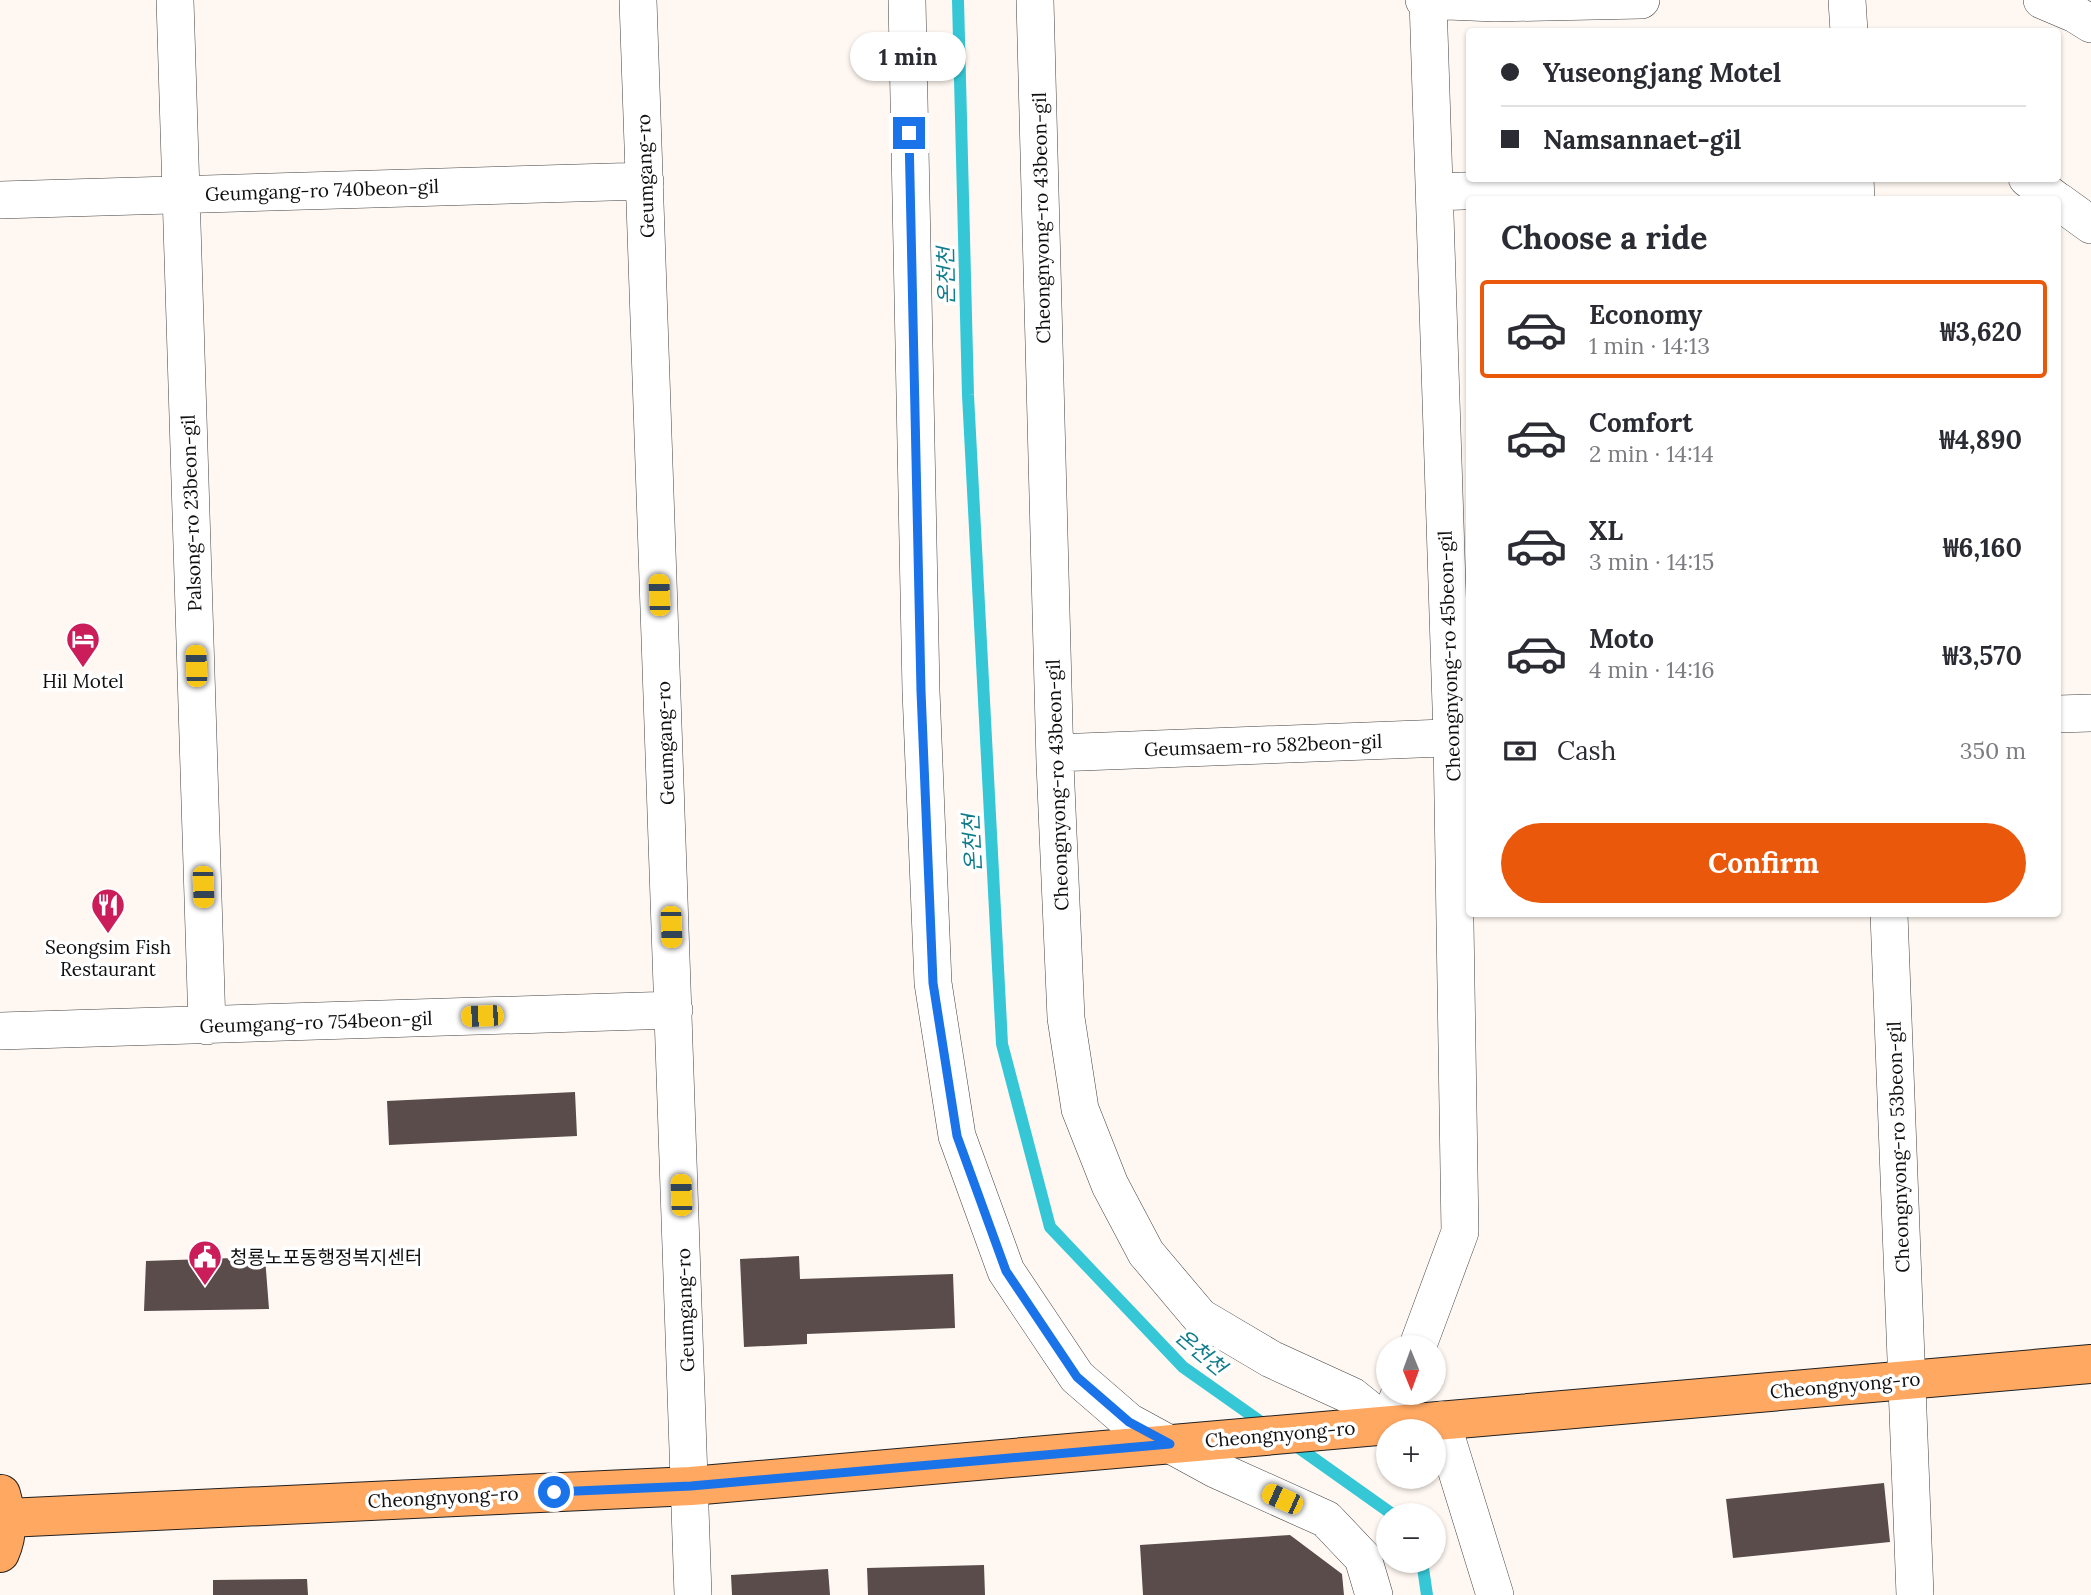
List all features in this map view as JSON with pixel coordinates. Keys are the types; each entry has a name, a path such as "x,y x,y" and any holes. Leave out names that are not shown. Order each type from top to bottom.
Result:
{"main road":[{"name":"Cheongnyong-ro","path":"1446,1420 2091,1364"},
{"name":"Cheongnyong-ro","path":"2,1521 691,1486 1313,1431 1394,1409 1437,1419"}],"street":[{"name":"Palsong-ro 23beon-gil","path":"176,0 207,1026"},
{"name":"Geumgang-ro","path":"638,0 693,1595"},
{"path":"906,0 921,691 932,969 957,1136 1006,1271 1077,1377 1129,1422 1217,1470 1326,1518 1363,1558 1374,1595"},
{"name":"Cheongnyong-ro 43beon-gil","path":"1035,0 1055,753 1066,1018 1080,1109 1110,1185 1146,1253 1200,1317 1271,1359 1352,1396 1394,1409"},
{"path":"1427,0 1494,3 1641,0"},
{"name":"Cheongnyong-ro 45beon-gil","path":"1422,1335 1460,1232 1461,737 1427,0"},
{"path":"1847,0 1849,28"},
{"path":"2042,0 2091,24"},
{"name":"Geumgang-ro 740beon-gil","path":"0,200 645,181"},
{"path":"1435,192 1722,182"},
{"path":"2032,182 2052,196"},
{"path":"2061,203 2091,225"},
{"path":"2061,714 2091,713"},
{"name":"Geumsaem-ro 582beon-gil","path":"1055,753 1461,737"},
{"name":"Cheongnyong-ro 53beon-gil","path":"1889,917 1915,1595"},
{"name":"Geumgang-ro 754beon-gil","path":"0,1031 674,1010"},
{"path":"1446,1436 1495,1595"}],"building":[{"path":"575,1092 577,1136 389,1145 387,1101"},
{"path":"799,1256 800,1279 953,1274 955,1328 807,1334 807,1344 744,1347 740,1259"},
{"path":"265,1257 269,1309 144,1311 146,1261"},
{"path":"1884,1483 1890,1542 1733,1558 1726,1499"},
{"path":"1290,1535 1342,1574 1344,1595 1143,1595 1140,1545"},
{"path":"984,1565 985,1595 868,1595 867,1568"},
{"path":"828,1569 830,1595 732,1595 731,1575"},
{"path":"307,1579 308,1595 213,1595 213,1580"}],"waterway":[{"name":"온천천","path":"958,0 968,395 1002,1044 1050,1227 1183,1367 1268,1427"},
{"name":"온천천","path":"1292,1443 1377,1503"},
{"name":"온천천","path":"1424,1573 1427,1595"}],"place":[{"name":"Hil Motel","path":"83,669"},
{"name":"Seongsim Fish Restaurant","path":"108,935"},
{"name":"청룡노포동행정복지센터","path":"205,1287"}],"route":[{"path":"554,1492 691,1486 1170,1444 1129,1422 1077,1377 1006,1271 957,1136 933,983 921,691 909,133"}]}
